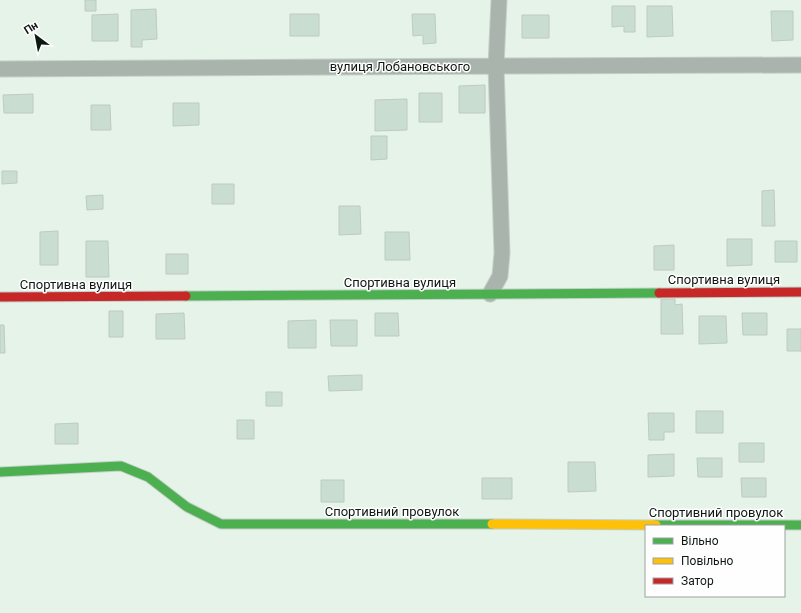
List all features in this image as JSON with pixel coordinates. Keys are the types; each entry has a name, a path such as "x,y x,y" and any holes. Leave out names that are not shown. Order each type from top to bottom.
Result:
{"street":[{"path":"490,294 500,276 502,253 496,66 499,0"},
{"name":"вулиця Лобановського","path":"0,69 801,65"},
{"name":"Спортивна вулиця","path":"0,297 801,292"},
{"name":"Спортивний провулок","path":"0,472 121,466 148,476 187,507 221,524 801,525"}],"building":[{"path":"85,0 96,0 96,11 85,11"},
{"path":"612,6 635,6 635,32 624,32 624,26 612,27"},
{"path":"647,6 672,6 673,36 647,37"},
{"path":"156,9 157,39 142,40 142,47 131,47 131,10"},
{"path":"771,11 793,11 793,40 772,41"},
{"path":"118,14 118,41 92,41 92,15"},
{"path":"290,14 319,14 319,36 290,36"},
{"path":"412,14 435,14 436,43 423,44 423,35 413,36"},
{"path":"522,15 549,15 549,38 522,38"},
{"path":"485,85 485,113 459,113 459,86"},
{"path":"419,93 442,93 442,122 419,122"},
{"path":"33,94 33,113 4,113 3,95"},
{"path":"407,99 407,130 375,131 375,100"},
{"path":"173,103 199,103 199,125 173,126"},
{"path":"91,105 110,105 111,130 91,130"},
{"path":"371,136 387,136 387,159 371,160"},
{"path":"2,171 17,171 17,183 2,184"},
{"path":"212,184 234,184 234,204 212,204"},
{"path":"774,190 775,226 762,226 762,191"},
{"path":"103,195 103,209 87,210 86,196"},
{"path":"339,206 360,206 361,234 339,235"},
{"path":"58,231 58,265 40,265 40,232"},
{"path":"385,232 409,232 410,260 385,260"},
{"path":"727,239 752,239 752,265 727,266"},
{"path":"86,241 108,241 109,277 86,277"},
{"path":"775,241 797,241 797,262 775,262"},
{"path":"674,245 674,270 654,270 654,246"},
{"path":"166,254 188,254 188,274 166,274"},
{"path":"661,299 675,299 675,305 682,304 683,334 661,334"},
{"path":"109,311 123,311 123,337 109,337"},
{"path":"184,313 185,339 156,339 156,314"},
{"path":"375,313 398,313 399,336 375,336"},
{"path":"742,313 767,313 767,335 743,335"},
{"path":"699,316 726,316 727,343 699,344"},
{"path":"316,320 316,348 288,348 288,321"},
{"path":"330,320 357,320 357,346 331,346"},
{"path":"0,325 4,325 5,353 0,353"},
{"path":"787,329 801,329 801,351 787,351"},
{"path":"362,375 362,390 329,391 328,376"},
{"path":"266,392 282,392 282,406 266,406"},
{"path":"696,411 723,411 723,433 696,433"},
{"path":"648,413 674,413 674,432 664,432 664,440 649,440"},
{"path":"237,420 254,420 254,439 237,439"},
{"path":"78,423 78,444 55,444 55,424"},
{"path":"739,443 764,443 764,462 739,462"},
{"path":"674,454 674,476 648,477 648,455"},
{"path":"697,458 722,458 722,477 698,477"},
{"path":"568,462 595,462 596,491 568,492"},
{"path":"482,478 512,478 512,499 482,499"},
{"path":"741,478 766,478 766,497 742,497"},
{"path":"321,480 344,480 344,502 321,502"}],"traffic: fast":[{"path":"186,296 659,293"},
{"path":"0,472 121,466 148,477 187,507 221,524 492,524"},
{"path":"656,525 801,525"}],"traffic: slow":[{"path":"492,524 656,525"}],"traffic: jam":[{"path":"659,293 801,292"},
{"path":"0,297 186,296"}]}
